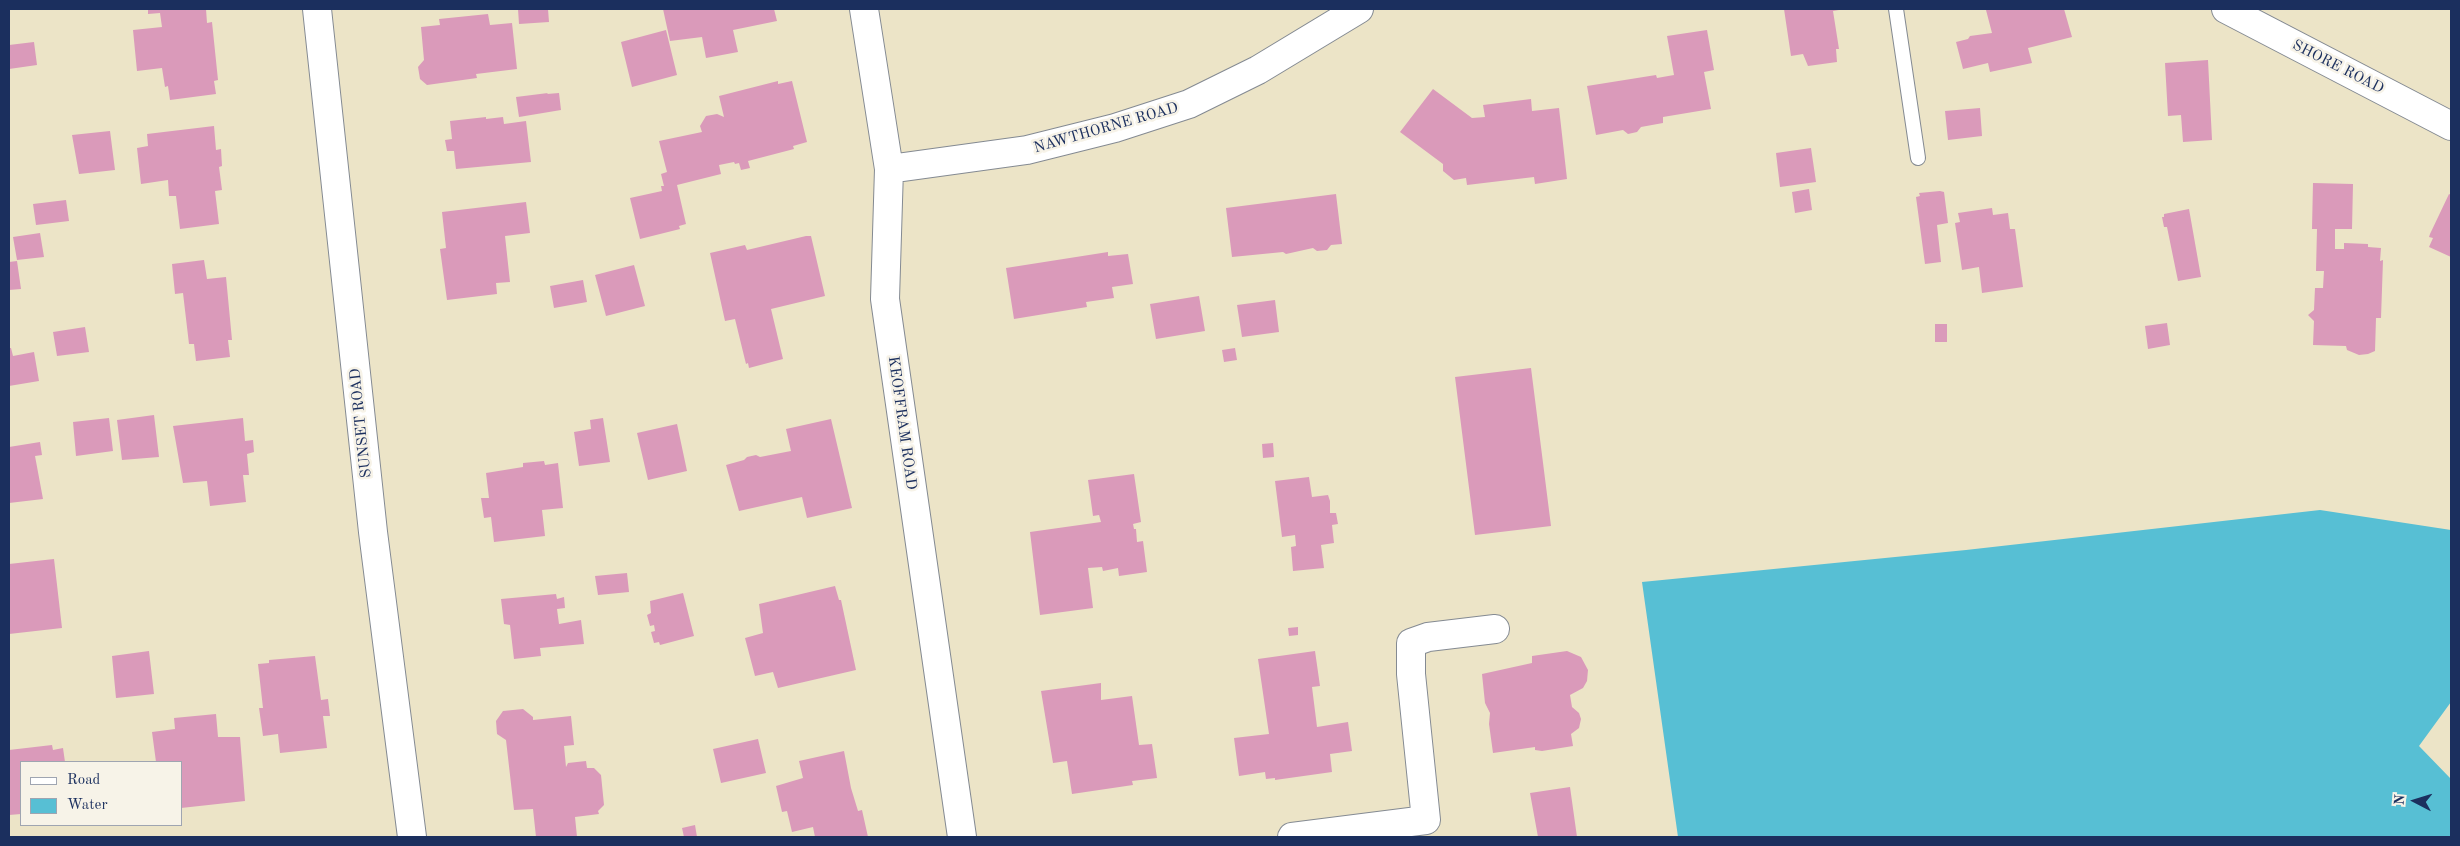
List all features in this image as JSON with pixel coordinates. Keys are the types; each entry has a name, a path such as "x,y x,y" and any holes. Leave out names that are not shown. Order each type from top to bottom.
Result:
{"street":[{"name":"SUNSET ROAD","path":"317,9 373,532 412,837"},
{"name":"KEOFFRAM ROAD","path":"864,9 889,169 885,299 962,837"},
{"name":"NAWTHORNE ROAD","path":"889,169 1027,150 1115,128 1189,104 1258,70 1359,9"},
{"name":"SHORE ROAD","path":"2226,9 2451,126"},
{"path":"1292,837 1427,829 1411,674 1411,643 1428,637 1495,629"}],"lane":[{"path":"1896,9 1918,158"}],"water":[{"path":"2320,510 2451,530 2451,702 2419,746 2451,779 2451,837 1678,837 1642,582 1966,550"}],"building":[{"path":"148,9 206,9 207,23 212,22 218,80 214,81 216,94 170,100 168,86 165,87 162,68 137,71 133,30 162,27 160,13 148,14"},
{"path":"518,9 548,9 549,22 519,24"},
{"path":"663,9 774,9 777,21 733,30 738,52 706,58 702,37 670,41"},
{"path":"1784,9 1845,9 1833,11 1839,49 1836,49 1837,62 1808,66 1803,54 1791,56"},
{"path":"2064,9 2072,37 2028,48 2032,63 1990,72 1988,63 1963,69 1956,42 1968,39 1970,36 1992,33 1986,10"},
{"path":"488,14 490,25 512,23 517,69 476,74 477,78 427,85 420,79 418,67 424,60 421,27 440,25 439,19"},
{"path":"666,30 677,75 632,87 621,42"},
{"path":"1707,30 1714,70 1704,72 1711,109 1663,117 1663,123 1641,127 1637,132 1628,134 1623,130 1596,135 1587,86 1656,75 1657,78 1674,75 1667,36"},
{"path":"34,42 37,65 9,69 9,45"},
{"path":"2208,60 2212,140 2183,142 2181,115 2168,116 2165,63"},
{"path":"778,81 778,84 792,81 807,142 793,146 794,149 748,161 750,168 741,170 739,163 735,164 734,162 719,165 721,174 677,185 686,224 679,226 680,229 640,239 630,198 662,191 661,186 664,186 661,174 667,172 659,141 702,132 700,126 706,116 717,114 724,117 719,96"},
{"path":"1433,89 1472,118 1485,117 1483,105 1531,99 1532,111 1559,108 1567,179 1535,184 1534,177 1467,185 1466,178 1454,180 1443,171 1443,164 1400,132"},
{"path":"559,93 561,110 519,117 516,97"},
{"path":"1980,108 1982,136 1948,140 1945,111"},
{"path":"486,117 486,119 503,117 504,124 526,121 531,162 456,169 454,151 447,151 445,140 452,139 450,121"},
{"path":"214,126 216,150 221,149 222,166 219,167 222,190 215,191 219,224 180,229 176,196 169,196 168,180 141,184 137,148 148,146 147,134"},
{"path":"110,131 115,170 79,174 72,135"},
{"path":"1811,148 1816,182 1780,187 1776,153"},
{"path":"2313,183 2353,184 2352,229 2335,229 2335,249 2344,249 2344,243 2368,244 2368,247 2381,248 2380,261 2383,260 2381,318 2376,318 2375,351 2368,354 2359,355 2347,350 2346,346 2313,345 2314,321 2308,315 2314,310 2315,288 2323,288 2324,271 2316,271 2317,229 2312,229"},
{"path":"1809,189 1812,210 1795,213 1792,192"},
{"path":"1944,192 1948,223 1937,225 1941,262 1925,264 1916,197 1920,196 1919,193"},
{"path":"1336,194 1342,244 1331,245 1327,250 1317,251 1313,248 1286,254 1283,252 1232,257 1226,208"},
{"path":"2449,194 2451,195 2451,257 2429,247 2433,238 2429,237 2430,234"},
{"path":"66,200 69,221 36,225 33,204"},
{"path":"526,202 530,233 505,236 510,282 496,283 497,294 447,300 440,249 446,248 442,212"},
{"path":"1992,208 1993,215 2008,213 2010,229 2015,229 2023,287 1982,293 1979,267 1962,270 1955,223 1960,222 1958,213"},
{"path":"2189,209 2201,277 2178,281 2167,227 2164,227 2162,217 2164,217 2164,214"},
{"path":"40,233 44,257 17,260 13,237"},
{"path":"811,236 825,296 771,309 783,359 749,368 748,363 746,364 735,319 725,321 710,253 745,245 747,250"},
{"path":"1108,252 1108,256 1128,254 1133,284 1112,287 1114,298 1086,302 1087,307 1014,319 1006,268"},
{"path":"204,260 207,279 226,277 232,340 228,340 230,357 196,361 194,344 189,344 183,293 175,294 172,264"},
{"path":"17,261 21,289 9,290 9,262"},
{"path":"634,265 645,306 606,316 595,275"},
{"path":"583,280 587,302 554,308 550,286"},
{"path":"1199,296 1205,331 1156,339 1150,304"},
{"path":"1275,300 1279,332 1242,337 1237,305"},
{"path":"2167,323 2170,345 2148,349 2145,326"},
{"path":"1935,324 1947,324 1947,342 1935,342"},
{"path":"85,327 89,352 57,356 53,332"},
{"path":"9,348 11,348 13,356 34,352 39,381 9,386"},
{"path":"1235,348 1237,360 1224,362 1222,350"},
{"path":"1531,368 1551,526 1475,535 1455,377"},
{"path":"154,415 159,457 122,460 117,420"},
{"path":"109,418 113,451 76,456 73,422"},
{"path":"243,418 245,441 253,440 254,452 247,454 249,475 243,475 246,502 210,506 207,481 183,483 173,426"},
{"path":"603,418 610,462 579,466 574,432 591,429 590,420"},
{"path":"831,419 852,508 807,518 802,497 739,511 726,465 756,455 760,457 791,451 786,429"},
{"path":"677,424 687,471 648,480 637,433"},
{"path":"40,442 42,455 35,456 43,499 9,503 9,447"},
{"path":"1273,443 1274,457 1263,458 1262,444"},
{"path":"544,461 545,465 558,463 563,508 542,510 545,536 494,542 491,517 484,518 481,498 489,498 486,473 523,467 523,463"},
{"path":"1134,474 1141,522 1133,524 1134,529 1136,529 1137,542 1143,541 1147,572 1119,576 1118,568 1103,571 1102,567 1088,568 1093,608 1040,615 1030,532 1101,522 1099,515 1093,516 1088,480"},
{"path":"1309,477 1312,497 1328,495 1330,513 1336,513 1338,524 1332,525 1334,543 1321,545 1324,568 1293,571 1291,547 1296,546 1295,535 1282,537 1275,481"},
{"path":"54,559 62,628 9,634 9,564"},
{"path":"627,573 629,592 598,595 595,576"},
{"path":"835,586 839,600 841,600 856,670 778,688 773,672 755,676 745,638 763,633 759,604"},
{"path":"683,593 694,636 660,645 659,642 654,643 651,632 655,631 654,625 650,626 647,615 651,613 650,601"},
{"path":"556,594 557,599 564,597 565,608 557,609 559,624 581,620 584,644 540,648 541,656 514,659 510,625 504,624 501,599"},
{"path":"1298,627 1298,635 1289,636 1288,628"},
{"path":"149,651 154,694 116,698 112,656"},
{"path":"1315,651 1320,686 1312,687 1317,727 1348,722 1352,751 1330,754 1332,772 1275,780 1275,778 1266,779 1265,772 1239,776 1234,738 1269,734 1258,659"},
{"path":"1567,651 1581,657 1588,670 1587,681 1583,688 1570,695 1572,707 1579,713 1581,719 1579,728 1571,734 1573,746 1542,751 1535,750 1535,747 1493,753 1489,724 1490,713 1485,703 1482,674 1532,663 1532,656"},
{"path":"315,656 321,700 328,699 330,716 323,716 327,748 280,753 278,734 263,736 259,708 263,708 258,664 269,663 269,660"},
{"path":"1101,683 1101,700 1132,696 1139,745 1152,744 1157,778 1132,781 1133,785 1072,794 1067,761 1053,763 1041,691"},
{"path":"523,709 533,717 533,720 571,716 574,745 564,746 566,767 568,763 586,761 587,768 594,768 601,775 604,805 598,811 599,814 575,817 577,837 536,837 533,809 514,810 506,740 497,734 496,721 503,711"},
{"path":"216,714 218,737 240,737 245,801 182,808 182,761 156,761 152,732 175,729 174,718"},
{"path":"758,739 766,773 721,783 713,749"},
{"path":"52,745 53,750 63,748 65,761 20,761 20,814 9,815 9,750"},
{"path":"844,751 851,788 858,811 862,810 868,837 815,837 813,827 792,832 787,811 782,812 776,786 803,778 799,761"},
{"path":"1570,787 1577,837 1538,837 1530,793"},
{"path":"695,825 697,837 684,837 682,828"}]}
